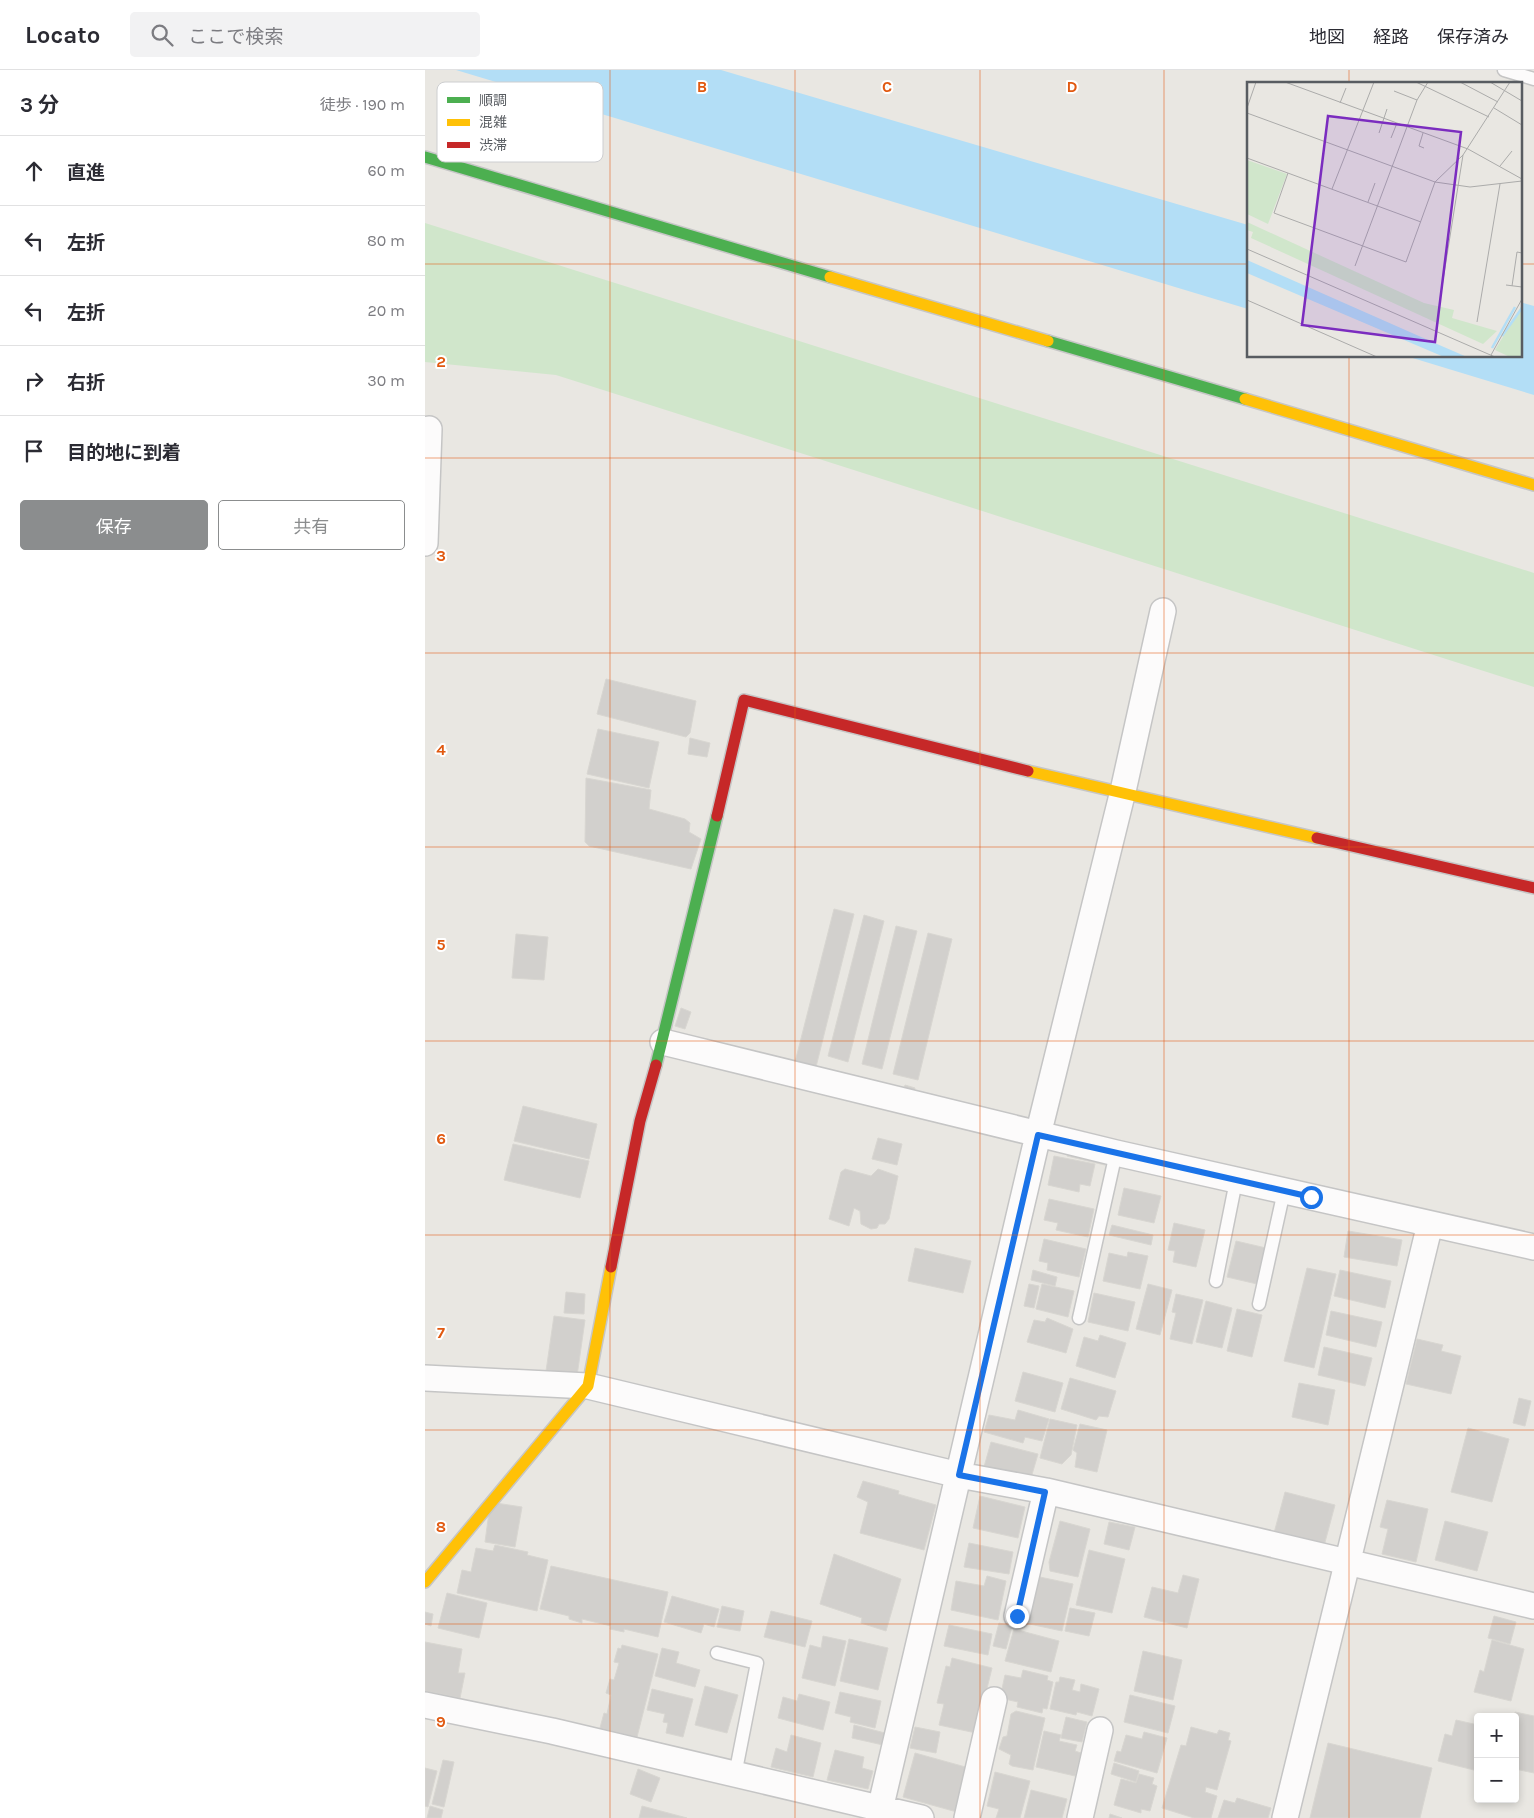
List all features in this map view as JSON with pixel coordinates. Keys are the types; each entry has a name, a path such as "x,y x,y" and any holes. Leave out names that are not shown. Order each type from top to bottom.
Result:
{"street":[{"path":"425,157 437,161"},
{"path":"442,162 1534,486"},
{"path":"425,543 429,429"},
{"path":"879,1813 1038,1135 1123,792 1163,611"},
{"path":"425,1582 588,1386 640,1121 663,1042 744,700 934,749 1534,888"},
{"path":"663,1042 1038,1135 1534,1247"},
{"path":"1285,1818 1430,1224"},
{"path":"425,1378 588,1386 959,1475 1045,1492 1348,1561 1534,1606"},
{"path":"1017,1616 1045,1492"},
{"path":"967,1818 994,1700"},
{"path":"425,1706 552,1732 735,1775 879,1813 921,1818"},
{"path":"1081,1818 1101,1730"}],"lane":[{"path":"1503,70 1534,79"},
{"path":"1079,1318 1116,1153"},
{"path":"1216,1282 1236,1181"},
{"path":"1259,1304 1284,1191"},
{"path":"717,1653 757,1664 735,1775"}],"green space":[{"path":"425,223 1534,573 1534,687 556,375 425,362"}],"water":[{"path":"456,70 721,70 1247,225 1247,309 603,114 603,82 496,82"},
{"path":"1521,302 1534,306 1534,395 1413,358 1521,358"}],"building":[{"path":"606,679 696,701 690,733 686,737 597,714"},
{"path":"598,729 659,742 649,788 587,774"},
{"path":"690,738 710,743 707,757 688,754"},
{"path":"586,778 651,790 649,809 685,819 690,823 689,832 701,839 691,869 589,846 585,842"},
{"path":"834,909 854,914 815,1071 794,1066"},
{"path":"864,915 884,921 848,1062 828,1056"},
{"path":"896,926 917,931 882,1069 862,1064"},
{"path":"928,933 952,939 918,1080 893,1074"},
{"path":"516,934 548,937 544,980 512,978"},
{"path":"681,1008 691,1012 685,1029 675,1026"},
{"path":"905,1085 915,1088 913,1095 903,1093"},
{"path":"523,1106 597,1124 589,1159 514,1141"},
{"path":"878,1138 902,1144 897,1165 872,1159"},
{"path":"513,1144 589,1161 580,1198 504,1180"},
{"path":"1069,1150 1107,1159 1105,1165 1067,1156"},
{"path":"1054,1156 1095,1164 1090,1186 1080,1184 1079,1192 1048,1185"},
{"path":"845,1169 871,1176 878,1169 898,1176 889,1219 885,1224 879,1224 877,1228 871,1229 861,1224 860,1211 854,1208 849,1226 829,1219 841,1172"},
{"path":"1124,1188 1161,1196 1154,1223 1118,1215"},
{"path":"1049,1199 1094,1209 1088,1237 1056,1230 1058,1223 1044,1220"},
{"path":"1174,1223 1205,1230 1196,1267 1173,1262 1175,1251 1168,1250"},
{"path":"1112,1225 1153,1235 1151,1245 1109,1235"},
{"path":"1348,1231 1402,1240 1397,1266 1344,1257"},
{"path":"1044,1239 1086,1249 1079,1277 1047,1270 1048,1263 1039,1261"},
{"path":"1236,1241 1266,1248 1257,1284 1227,1277"},
{"path":"915,1248 971,1261 963,1293 908,1281"},
{"path":"1128,1252 1148,1256 1140,1289 1103,1281 1109,1253 1127,1257"},
{"path":"1307,1268 1336,1274 1314,1368 1284,1361"},
{"path":"1033,1270 1057,1277 1055,1286 1031,1280"},
{"path":"1340,1270 1391,1281 1385,1308 1334,1296"},
{"path":"1029,1284 1039,1286 1034,1308 1024,1306"},
{"path":"1042,1284 1074,1291 1068,1317 1036,1309"},
{"path":"1148,1284 1172,1290 1160,1335 1136,1329"},
{"path":"566,1292 585,1294 584,1314 564,1313"},
{"path":"1094,1293 1135,1302 1128,1331 1088,1322"},
{"path":"1176,1294 1203,1300 1192,1344 1170,1339 1176,1313 1172,1312"},
{"path":"1206,1301 1232,1308 1222,1348 1196,1342"},
{"path":"1237,1309 1262,1315 1252,1357 1227,1351"},
{"path":"1331,1311 1382,1322 1376,1347 1326,1335"},
{"path":"554,1316 585,1320 577,1376 546,1371"},
{"path":"1047,1318 1073,1329 1066,1353 1027,1342 1034,1320 1045,1322"},
{"path":"1100,1335 1126,1343 1115,1378 1076,1366 1084,1337 1098,1341"},
{"path":"1417,1339 1443,1345 1441,1351 1461,1356 1451,1394 1406,1384"},
{"path":"1324,1347 1372,1358 1365,1386 1318,1375"},
{"path":"1023,1372 1063,1383 1055,1412 1015,1401"},
{"path":"1070,1378 1116,1391 1108,1417 1099,1416 1096,1420 1061,1409"},
{"path":"1299,1383 1335,1390 1328,1425 1292,1417"},
{"path":"1519,1398 1531,1401 1525,1426 1513,1423"},
{"path":"1018,1410 1049,1419 1042,1441 1025,1437 1023,1443 984,1432 989,1415 1015,1420"},
{"path":"1050,1419 1077,1425 1071,1455 1062,1464 1040,1458"},
{"path":"1080,1424 1107,1430 1097,1472 1075,1467 1077,1453 1073,1450"},
{"path":"1468,1428 1509,1439 1492,1502 1451,1492"},
{"path":"991,1442 1038,1454 1031,1478 984,1467"},
{"path":"863,1481 899,1491 898,1494 936,1505 924,1550 860,1533 868,1502 857,1497"},
{"path":"1285,1492 1335,1505 1324,1546 1274,1533"},
{"path":"980,1496 1025,1507 1018,1538 973,1528"},
{"path":"1387,1500 1428,1509 1416,1562 1382,1554 1388,1529 1380,1527"},
{"path":"496,1503 522,1507 515,1547 485,1542 489,1512"},
{"path":"1060,1521 1090,1529 1078,1577 1050,1571 1049,1562"},
{"path":"1445,1521 1488,1532 1477,1571 1435,1560"},
{"path":"1109,1522 1135,1527 1129,1550 1104,1544"},
{"path":"969,1543 1013,1552 1009,1574 964,1567"},
{"path":"495,1545 528,1552 527,1555 548,1560 537,1611 457,1593 462,1570 471,1572 476,1548 493,1551"},
{"path":"1089,1550 1125,1559 1112,1613 1076,1605"},
{"path":"834,1554 901,1579 886,1631 861,1623 862,1618 820,1604"},
{"path":"551,1566 668,1592 658,1637 624,1629 624,1632 610,1629 611,1626 582,1619 582,1623 569,1619 569,1616 540,1609"},
{"path":"1183,1575 1199,1579 1187,1628 1144,1617 1152,1587 1178,1593"},
{"path":"987,1576 1006,1581 998,1620 951,1610 956,1581 984,1586"},
{"path":"1035,1576 1073,1584 1062,1631 1025,1623"},
{"path":"447,1593 487,1603 479,1638 438,1628"},
{"path":"672,1596 719,1609 714,1627 704,1624 701,1633 664,1622"},
{"path":"722,1606 744,1611 740,1631 717,1627"},
{"path":"1070,1608 1095,1613 1089,1636 1065,1631"},
{"path":"771,1611 812,1621 805,1647 764,1637"},
{"path":"425,1612 433,1614 431,1626 425,1624"},
{"path":"1494,1616 1516,1622 1510,1644 1488,1638"},
{"path":"999,1623 1012,1626 1006,1649 993,1646"},
{"path":"949,1625 992,1634 988,1655 944,1646"},
{"path":"1014,1629 1059,1641 1051,1672 1005,1661"},
{"path":"823,1636 846,1641 835,1686 802,1678 810,1645 821,1648"},
{"path":"849,1639 888,1648 878,1690 840,1681"},
{"path":"1492,1640 1524,1649 1511,1701 1474,1692 1480,1670 1484,1672"},
{"path":"425,1642 462,1649 458,1673 465,1673 460,1698 425,1691"},
{"path":"622,1645 658,1654 637,1737 600,1728 604,1713 607,1714 611,1695 606,1693 610,1679 614,1680 619,1663 614,1662 618,1648 621,1649"},
{"path":"662,1648 679,1652 676,1663 700,1670 695,1687 655,1676"},
{"path":"1143,1651 1182,1660 1173,1700 1134,1691"},
{"path":"952,1658 992,1668 976,1733 939,1725 944,1704 937,1703 946,1666 950,1667"},
{"path":"1023,1670 1048,1676 1047,1680 1053,1682 1047,1709 1043,1708 1042,1713 1017,1707 1018,1702 1000,1698 1005,1675 1021,1678"},
{"path":"1060,1677 1075,1680 1072,1690 1080,1692 1081,1684 1099,1689 1092,1716 1077,1712 1076,1715 1050,1709 1056,1682 1059,1682"},
{"path":"705,1686 738,1695 727,1733 695,1725"},
{"path":"652,1689 693,1699 683,1737 666,1733 668,1723 663,1722 665,1714 647,1710"},
{"path":"840,1692 881,1701 875,1728 850,1722 851,1717 835,1713"},
{"path":"799,1694 830,1702 823,1730 778,1718 783,1697 797,1701"},
{"path":"1130,1695 1175,1706 1168,1733 1124,1722"},
{"path":"1016,1711 1045,1718 1033,1770 1012,1766 1009,1764 1011,1755 999,1749 1003,1737 1007,1736 1011,1714"},
{"path":"1515,1712 1534,1716 1534,1773 1519,1770 1519,1713"},
{"path":"1066,1717 1087,1722 1082,1742 1061,1738"},
{"path":"1456,1720 1474,1724 1474,1770 1438,1761 1445,1734 1452,1736"},
{"path":"854,1725 885,1733 883,1745 852,1738"},
{"path":"915,1727 940,1732 936,1753 910,1748"},
{"path":"1191,1727 1217,1734 1219,1730 1230,1733 1228,1740 1231,1741 1217,1790 1206,1787 1205,1792 1217,1796 1211,1818 1194,1818 1162,1808 1181,1745 1186,1746"},
{"path":"1044,1731 1061,1735 1059,1741 1077,1745 1075,1751 1081,1753 1075,1776 1036,1767"},
{"path":"1144,1732 1167,1738 1157,1773 1114,1761 1117,1751 1121,1752 1126,1735 1142,1739"},
{"path":"791,1735 821,1743 813,1777 771,1767 776,1748 787,1752"},
{"path":"1328,1743 1432,1768 1420,1818 1310,1818"},
{"path":"835,1750 864,1757 862,1768 873,1771 868,1789 827,1780"},
{"path":"915,1753 969,1768 957,1812 903,1797"},
{"path":"443,1760 454,1762 444,1807 432,1804"},
{"path":"1114,1763 1139,1771 1136,1782 1111,1774"},
{"path":"425,1768 437,1771 428,1807 425,1806"},
{"path":"638,1769 660,1778 651,1802 630,1794"},
{"path":"995,1772 1030,1781 1020,1818 996,1818 999,1809 987,1806"},
{"path":"1139,1774 1154,1778 1152,1784 1157,1786 1150,1811 1141,1809 1141,1813 1114,1805 1121,1779 1136,1783"},
{"path":"1031,1790 1067,1799 1062,1818 1024,1818"},
{"path":"1237,1798 1271,1808 1268,1818 1218,1818 1224,1800 1235,1803"},
{"path":"430,1806 443,1810 441,1818 427,1818"},
{"path":"642,1806 687,1818 639,1818"},
{"path":"1110,1814 1122,1818 1109,1818"}],"traffic: fast":[{"path":"425,157 437,161"},
{"path":"442,162 830,277"},
{"path":"1048,341 1245,399"},
{"path":"656,1065 717,816"}],"traffic: slow":[{"path":"830,277 1048,341"},
{"path":"1245,399 1534,485"},
{"path":"1028,771 1317,838"},
{"path":"425,1582 588,1386 611,1267"}],"traffic: jam":[{"path":"717,816 744,700 1028,771"},
{"path":"1317,838 1534,888"},
{"path":"611,1267 640,1121 656,1065"}],"route":[{"path":"1017,1616 1045,1492 959,1475 1038,1135 1311,1197"}]}
